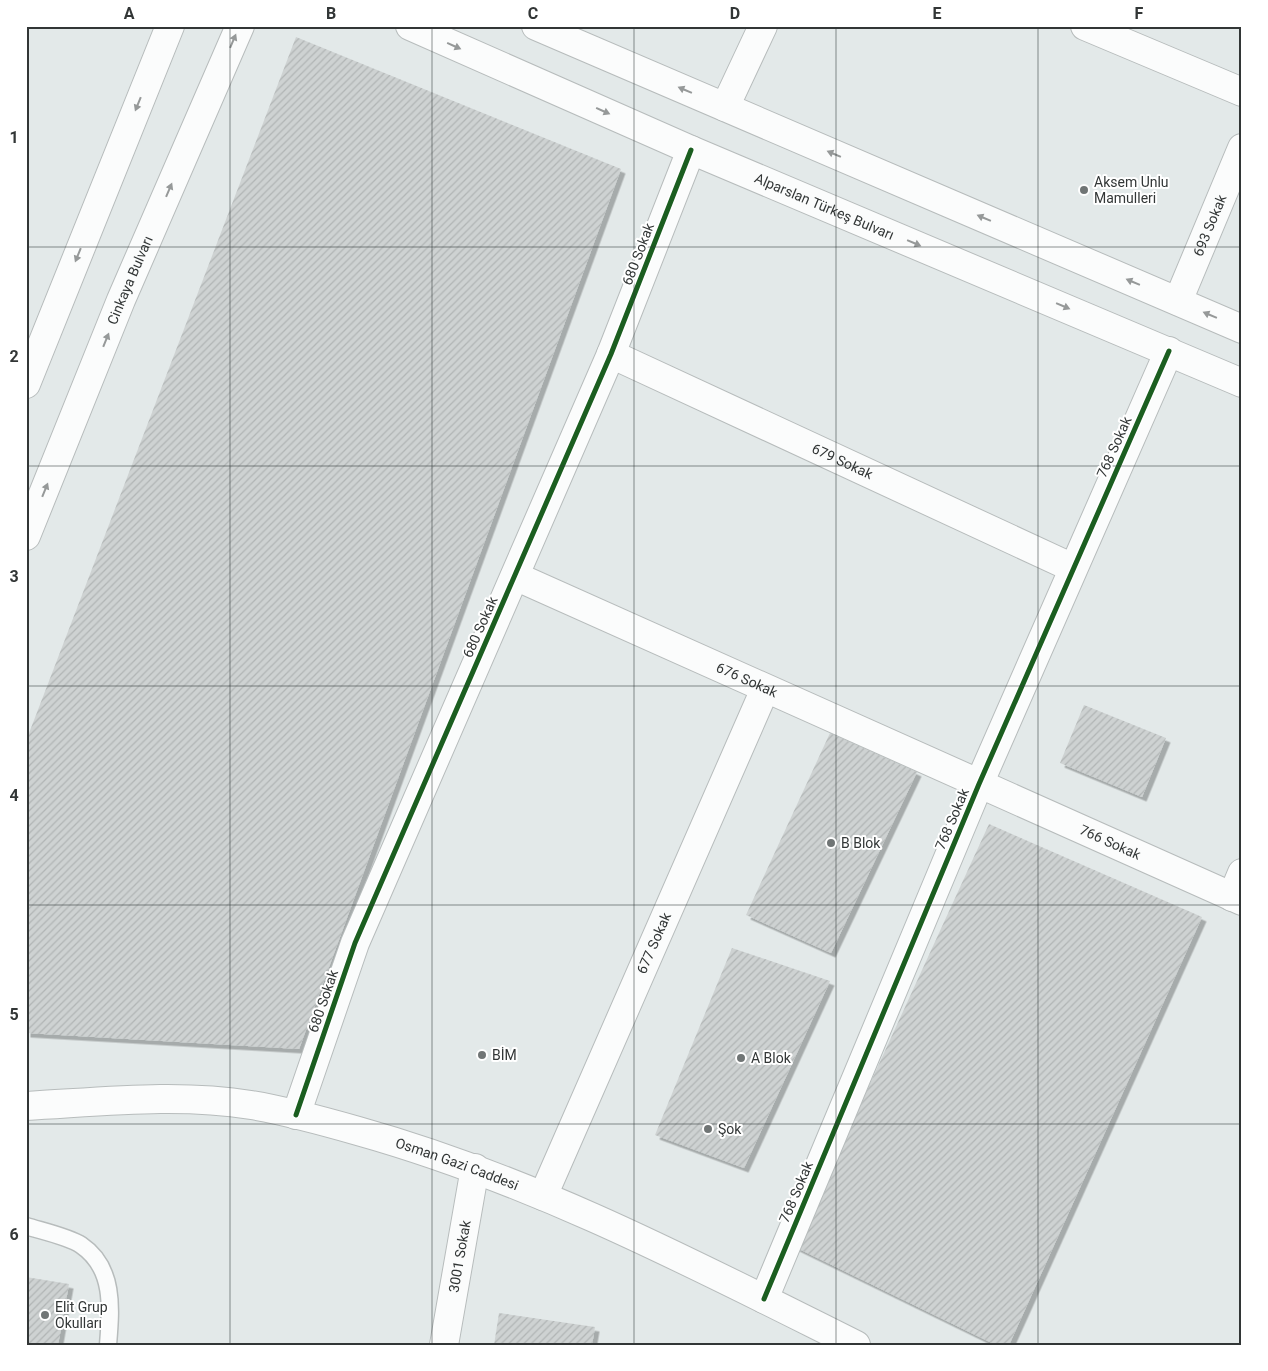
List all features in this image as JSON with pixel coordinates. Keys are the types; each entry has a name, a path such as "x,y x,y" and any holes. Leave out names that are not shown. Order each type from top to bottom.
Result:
{"street":[{"path":"154,64 160,26"},
{"path":"26,384 170,26"},
{"name":"Cinkaya Bulvarı","path":"26,536 122,300 240,26"},
{"name":"Alparslan Türkeş Bulvarı","path":"410,26 691,150 1242,383"},
{"path":"536,26 1242,329"},
{"path":"725,107 763,26"},
{"path":"1085,26 1242,92"},
{"name":"693 Sokak","path":"1178,302 1242,148"},
{"name":"680 Sokak","path":"296,1115 355,943 611,354 691,150"},
{"name":"768 Sokak","path":"764,1299 978,784 1169,351"},
{"name":"679 Sokak","path":"611,354 1073,568"},
{"name":"676 Sokak","path":"514,576 978,784"},
{"name":"677 Sokak","path":"543,1196 765,689"},
{"name":"766 Sokak","path":"978,784 1239,890"},
{"name":"Osman Gazi Caddesi","path":"26,1106 167,1098 250,1105 391,1140 475,1168 596,1218 856,1345"},
{"name":"3001 Sokak","path":"444,1345 475,1168"}],"lane":[{"path":"26,1226 81,1245 104,1268 111,1307 108,1345"}],"building":[{"path":"296,37 621,169 299,1049 26,1033 26,741"},
{"path":"1084,705 1166,738 1142,797 1060,763"},
{"name":"B Blok","path":"830,733 917,772 831,953 746,915"},
{"path":"989,824 1202,917 1009,1345 996,1345 795,1247"},
{"name":"A Blok","path":"732,948 830,981 744,1168 655,1135"},
{"name":"Elit Grup Okulları","path":"26,1277 69,1284 58,1345 26,1345"},
{"path":"499,1313 595,1327 592,1345 494,1345"}],"cycle path":[{"path":"296,1115 355,943 611,354 691,150"},
{"path":"764,1299 979,784 1169,351"}],"place":[{"name":"Aksem Unlu Mamulleri","path":"1084,190"},
{"name":"B Blok","path":"831,843"},
{"name":"BİM","path":"482,1055"},
{"name":"A Blok","path":"741,1058"},
{"name":"Şok","path":"708,1129"},
{"name":"Elit Grup Okulları","path":"45,1315"}]}
